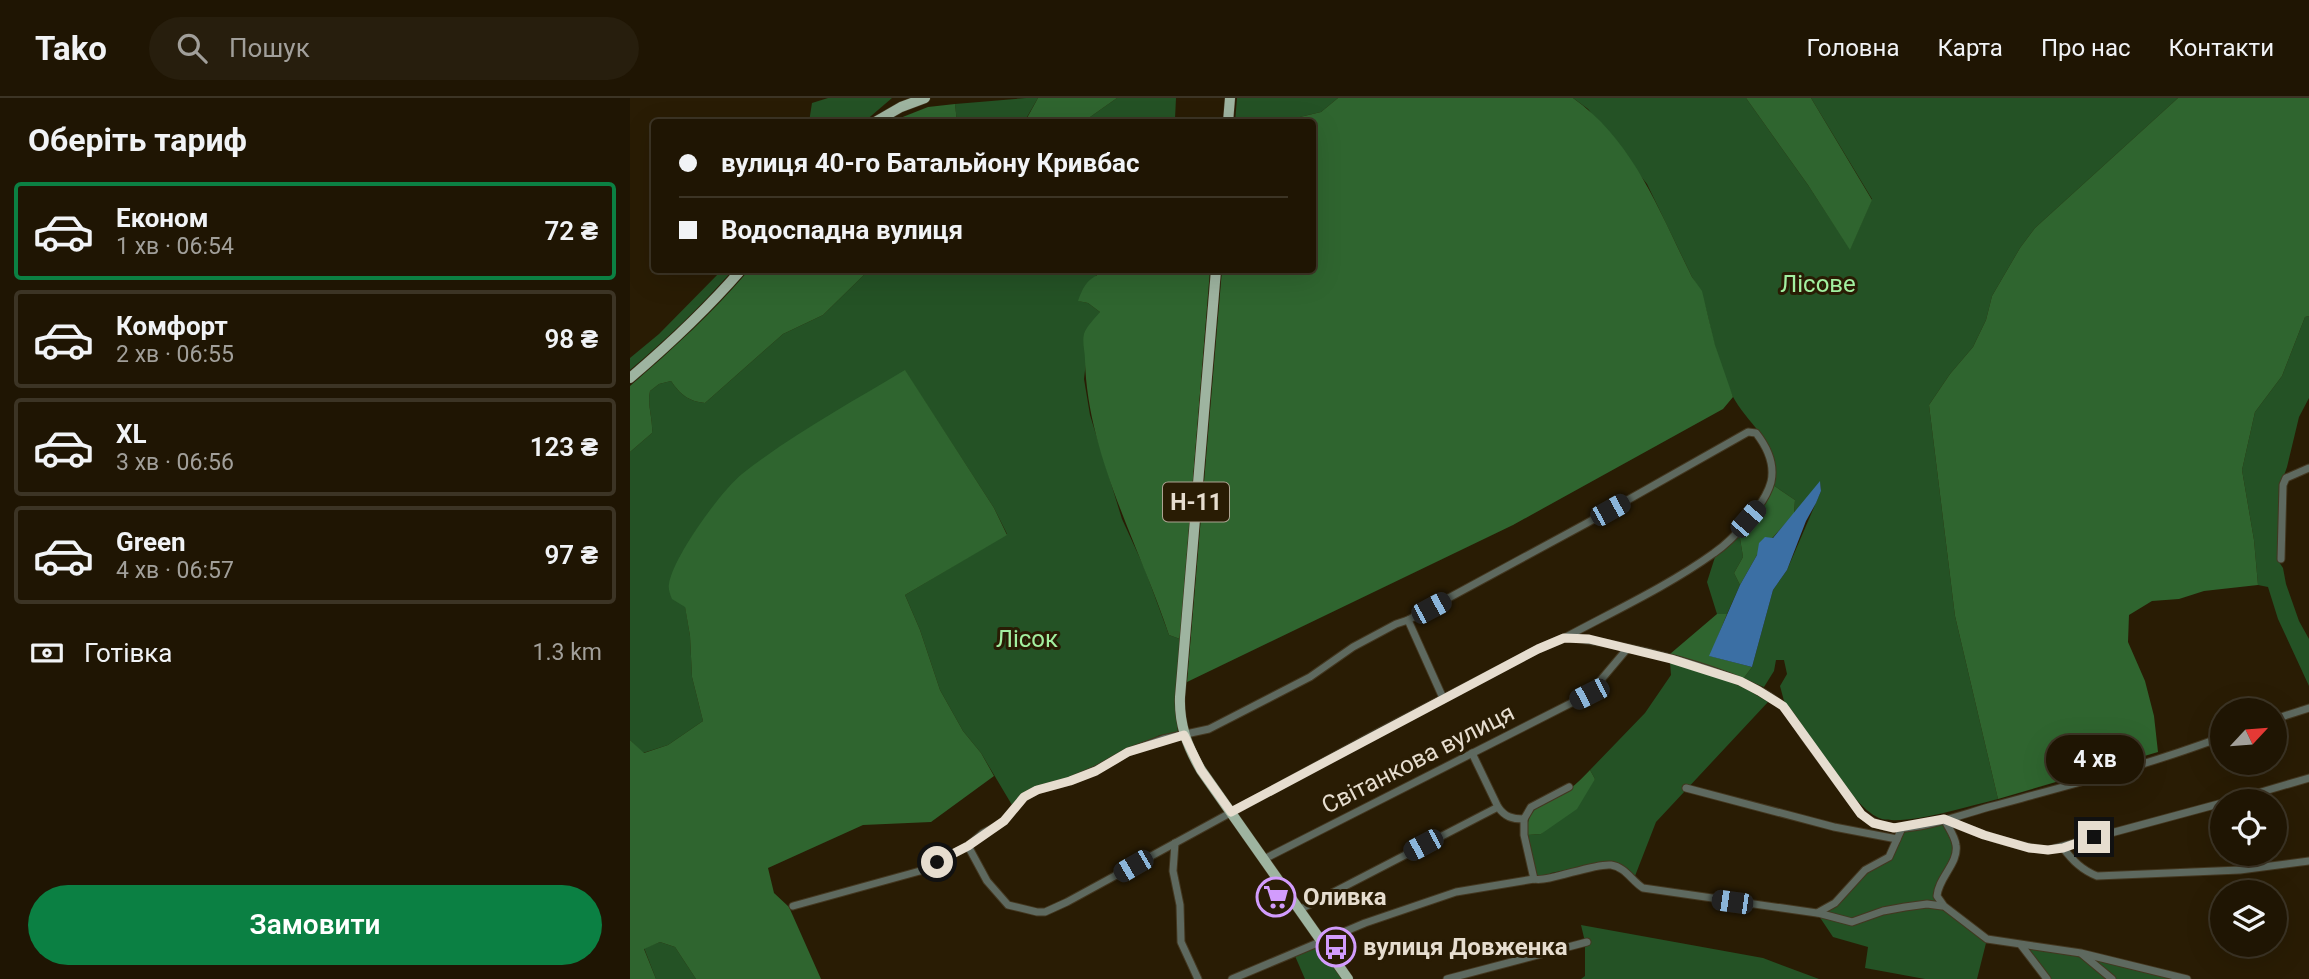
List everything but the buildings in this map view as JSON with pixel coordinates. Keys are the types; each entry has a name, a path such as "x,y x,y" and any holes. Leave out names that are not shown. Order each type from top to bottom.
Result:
{"main road":[{"path":"880,119 925,98"},
{"path":"1228,119 1230,98"},
{"path":"630,378 670,345 738,273"},
{"name":"Н-11","path":"1216,273 1180,697 1184,735 1201,770 1348,979"}],"street":[{"path":"793,906 920,871 968,846 1004,821 1024,797 1037,790 1096,771 1128,752 1209,729 1310,677 1375,635 1408,620 1587,523 1748,432 1756,433 1761,440 1772,463 1766,496 1716,552 1564,638 1443,698 1067,902 1045,912 1008,905 987,881 968,846"},
{"path":"2281,559 2283,485 2286,478 2309,468"},
{"path":"1408,620 1443,698"},
{"path":"1564,638 1589,639 1671,659 1740,681 1759,691 1783,706 1861,814 1873,823 1902,828 1944,819 2180,753 2210,742"},
{"name":"Світанкова вулиця","path":"1264,859 1589,694 1627,649"},
{"path":"2287,715 2309,708"},
{"path":"1472,753 1504,815 1524,819"},
{"path":"2270,789 2309,778"},
{"path":"1534,878 1524,835 1524,819 1531,807 1569,787"},
{"path":"1686,788 1834,827 1897,839"},
{"path":"1944,819 1984,835 2029,848 2048,850 2210,806"},
{"path":"1299,910 1498,807"},
{"path":"1944,819 1956,845 1955,855 1937,891 1939,902 1987,939 2081,953 2187,979"},
{"path":"1817,913 1835,903 1865,870 1889,857 1902,828"},
{"path":"1175,843 1172,859 1180,905 1181,942 1198,979"},
{"path":"2063,848 2075,863 2097,876 2240,870 2309,861"},
{"path":"1232,979 1366,923 1456,892 1534,878 1540,881 1568,872 1611,865 1625,870 1633,882 1643,888 1817,913 1852,922 1905,906 1944,906"},
{"path":"1447,979 1587,942"},
{"path":"2021,945 2047,979"},
{"path":"2081,953 2112,979"}],"green space":[{"path":"828,98 892,98 868,119 809,119 812,103"},
{"path":"1038,98 1027,119 957,119 955,104"},
{"path":"1038,98 1117,98 1087,119 1027,118"},
{"path":"1117,98 1176,98 1175,119 1087,119"},
{"path":"1237,98 1338,98 1321,112 1296,119 1235,119"},
{"path":"1338,98 1573,98 1613,135 1656,204 1692,277 1702,291 1715,345 1733,397 1723,409 1513,525 1187,682 1222,273 1316,273 1316,119 1296,119 1321,112"},
{"name":"Лісове","path":"1573,98 1746,98 1850,249 1872,199 1811,98 2178,98 2035,228 1992,296 1986,320 1973,347 1929,405 1955,616 1998,799 1923,817 1882,819 1871,813 1844,785 1784,701 1780,686 1787,674 1784,660 1776,660 1774,671 1764,687 1743,679 1752,667 1773,590 1787,570 1821,491 1820,482 1794,514 1795,500 1773,485 1775,470 1768,446 1732,395 1700,293 1647,184 1588,109"},
{"path":"1746,98 1811,98 1872,200 1850,250 1808,185"},
{"path":"2178,98 2309,98 2309,316 2305,317 2282,376 2255,412 2242,470 2254,540 2258,585 2204,591 2179,599 2152,601 2129,615 2128,642 2145,681 2154,716 2158,752 1998,799 1955,616 1929,405 1973,347 1986,320 1992,296 2035,228"},
{"path":"955,104 957,119 898,119 928,107"},
{"path":"719,273 730,273 683,322 630,370 630,358 659,334"},
{"path":"746,273 866,273 823,315 783,334 705,403 685,396 671,381 659,384 650,391 652,433 630,452 630,386 721,301"},
{"name":"Лісок","path":"866,273 1100,273 1097,274 1079,301 1088,303 1100,312 1084,379 1090,415 1122,519 1144,567 1169,635 1180,639 1175,698 1178,734 1160,735 1069,779 1024,794 1012,805 981,753 963,731 940,690 905,595 1007,534 994,508 905,371 685,606 692,677 703,721 668,745 643,753 630,740 630,452 652,433 650,391 659,384 671,381 685,396 705,403 783,334 823,315"},
{"path":"1210,273 1180,639 1169,635 1117,500 1095,430 1088,395 1083,337 1100,312 1088,303 1078,301 1083,289 1098,275"},
{"path":"2309,316 2309,398 2299,417 2281,484 2279,562 2299,621 2309,639 2309,686 2278,619 2268,587 2258,585 2254,540 2242,470 2255,412 2282,376 2305,317"},
{"path":"905,370 994,508 1007,535 905,595 940,690 963,731 981,753 994,776 931,822 863,825 768,868 774,893 789,907 821,979 696,979 675,947 660,942 644,949 656,979 630,979 630,740 644,753 668,745 703,721 692,677 685,607 672,599 669,590 672,572 699,525 742,474 801,432"},
{"path":"1773,485 1795,500 1794,514 1757,555 1740,585 1734,573 1743,557 1739,532 1761,509"},
{"path":"1739,532 1743,557 1734,573 1740,585 1727,614 1717,614 1707,582 1715,557"},
{"path":"1717,614 1727,614 1710,656 1752,667 1743,679 1670,654"},
{"path":"1670,662 1738,684 1768,702 1656,822 1635,876 1611,861 1551,873 1546,877 1535,875 1527,835 1541,834 1595,779 1590,770 1645,713 1671,675"},
{"path":"1590,770 1595,779 1577,809 1541,834 1527,835 1530,817 1534,811 1572,787"},
{"path":"1944,819 1957,845 1937,896 1987,939 1977,979 1925,979 1865,968 1868,947 1833,937 1817,913 1825,911 1865,870 1889,857 1902,828"},
{"path":"1581,925 1763,958 1819,979 1581,979 1585,976 1585,942"},
{"path":"660,942 675,947 696,979 656,979 644,948"},
{"path":"1319,945 1342,979 1305,979 1295,956"},
{"path":"2021,945 2081,953 2187,979 2047,979"}],"water":[{"path":"1820,481 1821,491 1816,503 1787,570 1773,590 1752,667 1709,656 1740,585 1757,555 1759,543 1765,537 1773,538"}],"place":[{"name":"Оливка","path":"1276,897"},
{"name":"вулиця Довженка","path":"1336,947"}],"route":[{"path":"937,862 968,846 983,833 1004,821 1024,797 1037,790 1096,771 1128,752 1163,739 1184,735 1201,770 1231,812 1373,735 1564,638 1610,643 1671,659 1740,681 1759,691 1783,706 1861,814 1873,823 1902,828 1944,819 1984,835 2029,848 2048,850 2063,848 2094,837"}]}
